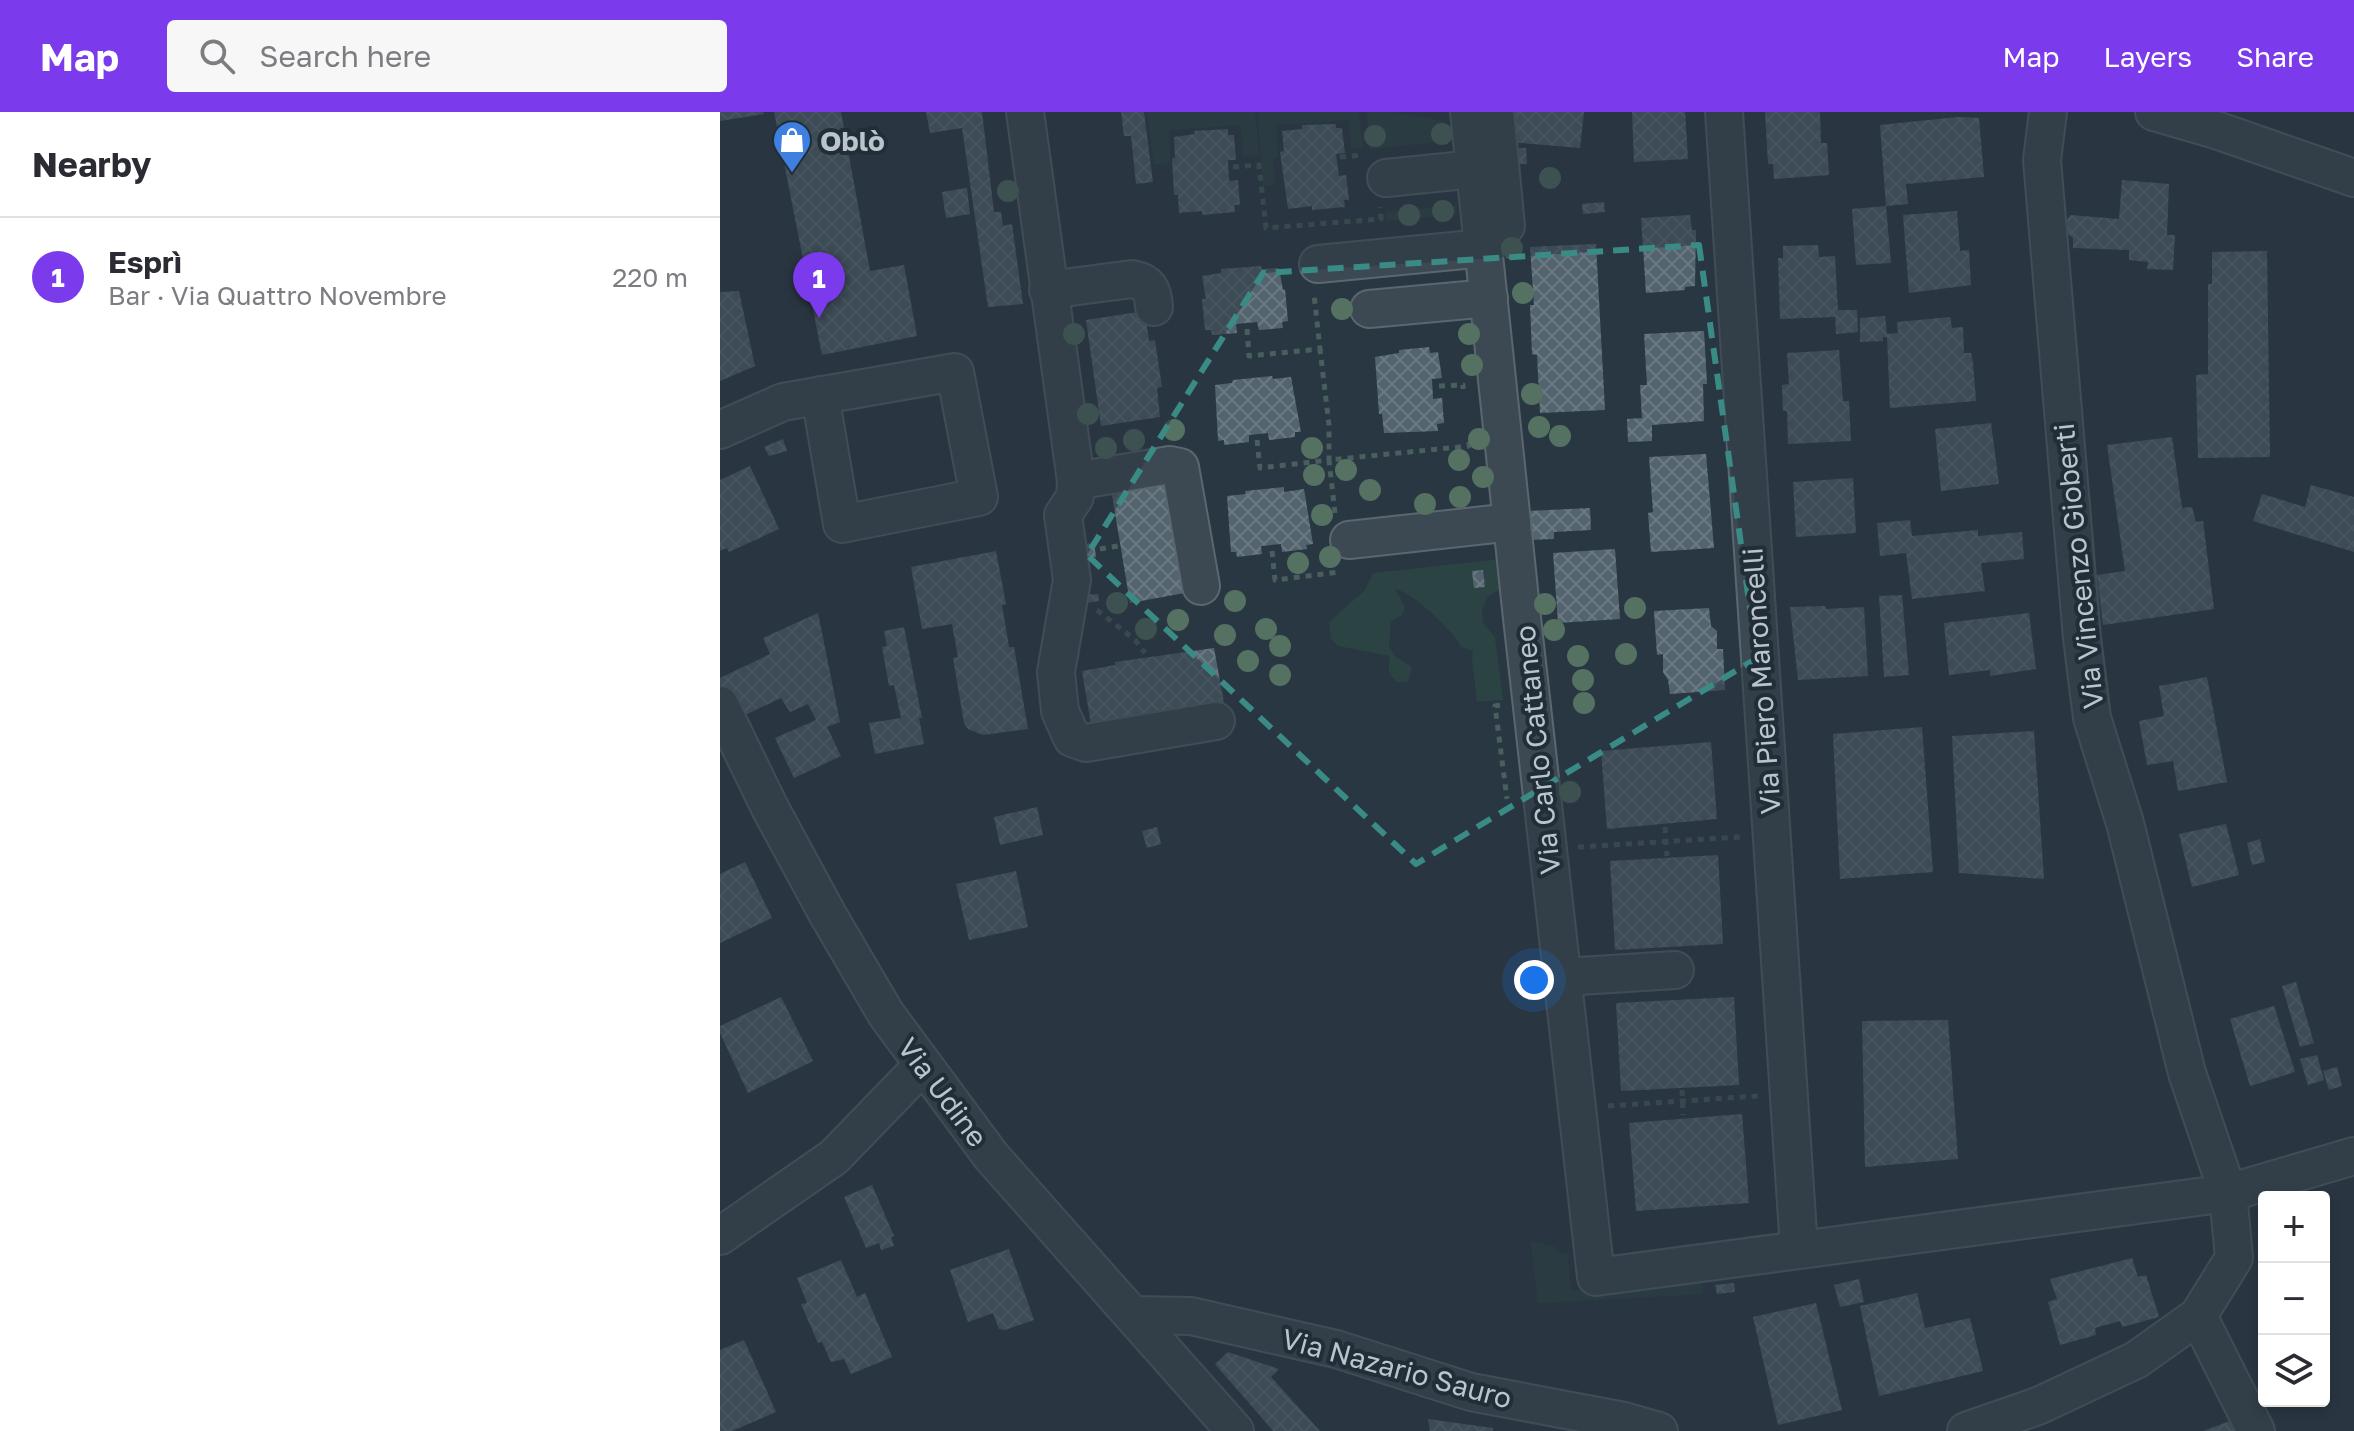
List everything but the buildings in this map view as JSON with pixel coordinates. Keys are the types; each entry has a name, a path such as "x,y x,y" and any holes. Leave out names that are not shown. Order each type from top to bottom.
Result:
{"street":[{"path":"1025,112 1076,481 1075,497 1063,515 1072,580 1079,605 1056,672 1060,711 1072,738 1086,743 1216,721"},
{"name":"Via Carlo Cattaneo","path":"1469,112 1475,169 1495,237 1489,298 1596,1277 1799,1249"},
{"path":"1315,276 1495,237 1495,112"},
{"name":"Via Piero Maroncelli","path":"1724,112 1799,1249"},
{"name":"Via Vincenzo Gioberti","path":"2048,112 2042,160 2082,638 2092,718 2125,823 2187,1073 2228,1193"},
{"path":"2154,112 2202,121 2354,178"},
{"path":"1383,192 1475,169"},
{"path":"1048,290 1132,279 1147,284 1154,307"},
{"path":"1369,309 1489,298"},
{"path":"720,430 783,402 820,395 955,372 979,497 842,524 820,395"},
{"path":"1076,481 1170,465 1180,467 1201,586"},
{"path":"1343,545 1512,522"},
{"name":"Via Udine","path":"720,705 770,808 886,1014 991,1156 1235,1431"},
{"path":"1563,977 1675,970"},
{"path":"720,1236 834,1157 923,1065"},
{"path":"1799,1249 2228,1193 2354,1156"},
{"path":"1966,1431 2038,1406 2136,1360 2198,1316 2234,1258 2228,1193"},
{"name":"Via Nazario Sauro","path":"1134,1315 1191,1316 1336,1349 1471,1392 1624,1421 1659,1431"},
{"path":"2198,1316 2256,1431"}],"path":[{"path":"1233,167 1259,165 1266,228 1381,219 1383,192"},
{"path":"1272,551 1275,580 1343,545 1329,460 1329,425 1315,276"},
{"path":"1247,329 1249,356 1320,349"},
{"path":"1439,386 1463,385 1464,401"},
{"path":"1257,440 1260,468 1469,446 1467,431"},
{"path":"1095,550 1118,546"},
{"path":"1079,605 1097,610 1135,640 1145,653"},
{"path":"1665,827 1667,856"},
{"name":"Via Carlo Cattaneo","path":"1577,847 1771,835"},
{"path":"1682,1090 1683,1115"},
{"path":"1607,1106 1789,1094"}],"highlighted area":[{"path":"1699,245 1757,658 1416,864 1087,555 1263,273"}],"green space":[{"path":"1147,112 1255,112 1259,155 1243,156 1241,125 1169,130 1170,163 1154,164"},
{"path":"1258,112 1359,112 1363,148 1351,148 1349,120 1276,125 1278,157 1273,158 1275,185 1263,186"},
{"path":"1367,112 1392,112 1444,121 1446,141 1370,149"},
{"path":"1456,206 1457,214 1387,221 1386,212"},
{"path":"1500,559 1503,588 1488,596 1482,610 1483,623 1495,637 1503,700 1477,702 1473,651 1461,647 1451,632 1402,591 1395,589 1405,607 1402,615 1391,621 1389,647 1396,657 1412,667 1408,682 1397,682 1391,676 1390,656 1338,646 1331,639 1329,622 1364,591 1373,573"},
{"path":"1531,1241 1555,1247 1557,1253 1567,1253 1571,1291 1643,1282 1702,1281 1702,1294 1538,1303"}],"place":[{"name":"Oblò","path":"792,174"},
{"name":"Esprì","path":"819,318"}]}
